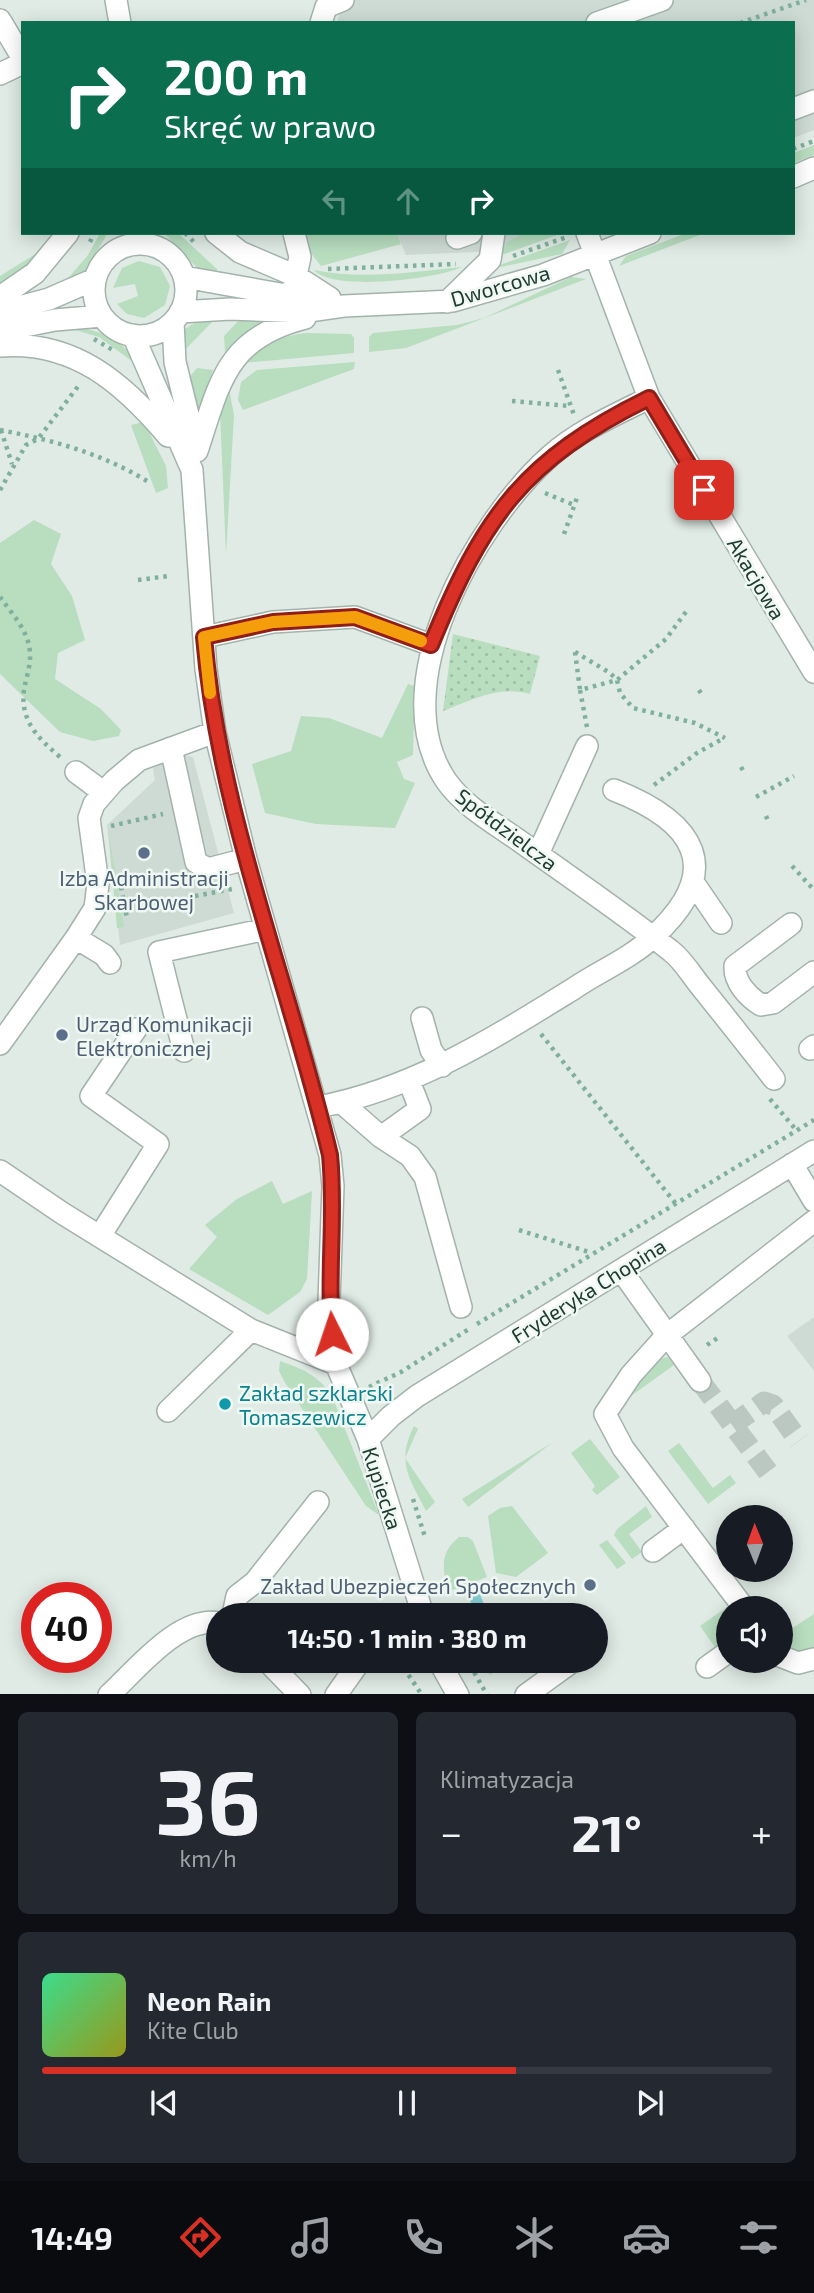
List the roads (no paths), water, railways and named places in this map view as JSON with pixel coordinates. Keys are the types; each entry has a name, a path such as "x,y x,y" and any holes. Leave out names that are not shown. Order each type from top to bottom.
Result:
{"street":[{"path":"603,21 662,0"},
{"path":"0,20 21,57"},
{"path":"0,75 21,62"},
{"path":"795,108 814,101"},
{"path":"795,176 814,169"},
{"path":"0,297 35,273 66,235"},
{"path":"219,235 240,252 296,278 300,249 295,235"},
{"path":"447,302 482,261 493,235"},
{"name":"Akacjowa","path":"588,235 649,398 814,672"},
{"name":"Dworcowa","path":"177,317 230,309 302,312 344,306 447,302 510,286 645,235"},
{"path":"177,317 154,334 133,335 120,331 102,316 96,303 95,279 117,241 140,244 151,239 172,257 184,277 186,290 177,317 175,362 191,458"},
{"name":"Dworcowa","path":"184,277 232,288 296,278 344,306"},
{"path":"0,312 49,299 95,279"},
{"path":"191,458 219,381 244,347 273,328 344,306"},
{"path":"0,331 55,320 102,316"},
{"path":"133,335 191,458"},
{"path":"0,346 31,345 53,349 91,365 135,397 191,458"},
{"name":"Spółdzielcza","path":"649,398 601,422 551,455 521,485 484,533 464,569 431,645 426,699 429,737 435,761 465,802 673,952 774,1079"},
{"name":"Kupiecka","path":"191,458 204,637 215,732 246,859 318,1108 333,1186 329,1300 336,1364 368,1439 419,1603"},
{"path":"204,637 273,622 355,617 431,645"},
{"path":"0,1044 95,908 98,884 89,818 94,803 139,760 215,732"},
{"path":"538,854 587,746"},
{"path":"171,748 196,862 208,869 246,859"},
{"path":"76,772 103,792"},
{"path":"318,1108 409,1081 442,1066 652,939 682,906 693,882 696,866 686,835 650,806 614,790"},
{"path":"693,882 721,923"},
{"path":"791,924 735,966 735,975 751,999 761,1005 773,1003 814,972"},
{"path":"184,1051 159,953 266,929"},
{"path":"76,938 104,955 110,963"},
{"path":"422,1018 431,1050 442,1066"},
{"path":"100,1236 158,1144 91,1096 136,1029"},
{"path":"381,1137 420,1109 409,1081"},
{"path":"342,1103 381,1137 410,1156 425,1177 461,1307"},
{"name":"Fryderyka Chopina","path":"368,1439 391,1416 417,1396 814,1151"},
{"path":"792,1164 814,1201"},
{"path":"0,1171 251,1330 336,1364"},
{"path":"735,1596 623,1448 605,1414 631,1375 667,1336 814,1221"},
{"path":"621,1270 700,1381"},
{"path":"168,1411 251,1330"},
{"path":"235,1603 237,1595 255,1582 318,1502"},
{"path":"653,1551 684,1528"},
{"path":"110,1694 176,1634 197,1622 206,1622"},
{"path":"793,1661 798,1663 814,1659"},
{"path":"707,1667 716,1661"},
{"path":"279,1673 299,1694"},
{"path":"337,1694 352,1673"},
{"path":"446,1673 457,1694"},
{"path":"527,1694 556,1673"}],"water":[{"path":"478,1589 483,1603 471,1603 467,1593"}],"tunnel":[{"path":"700,1381 768,1472"},
{"path":"732,1425 764,1402 773,1405 799,1441"}],"place":[{"name":"Izba Administracji Skarbowej","path":"144,853"},
{"name":"Urząd Komunikacji Elektronicznej","path":"62,1035"},
{"name":"Zakład szklarski Tomaszewicz","path":"225,1404"},
{"name":"Zakład Ubezpieczeń Społecznych","path":"590,1585"}]}
